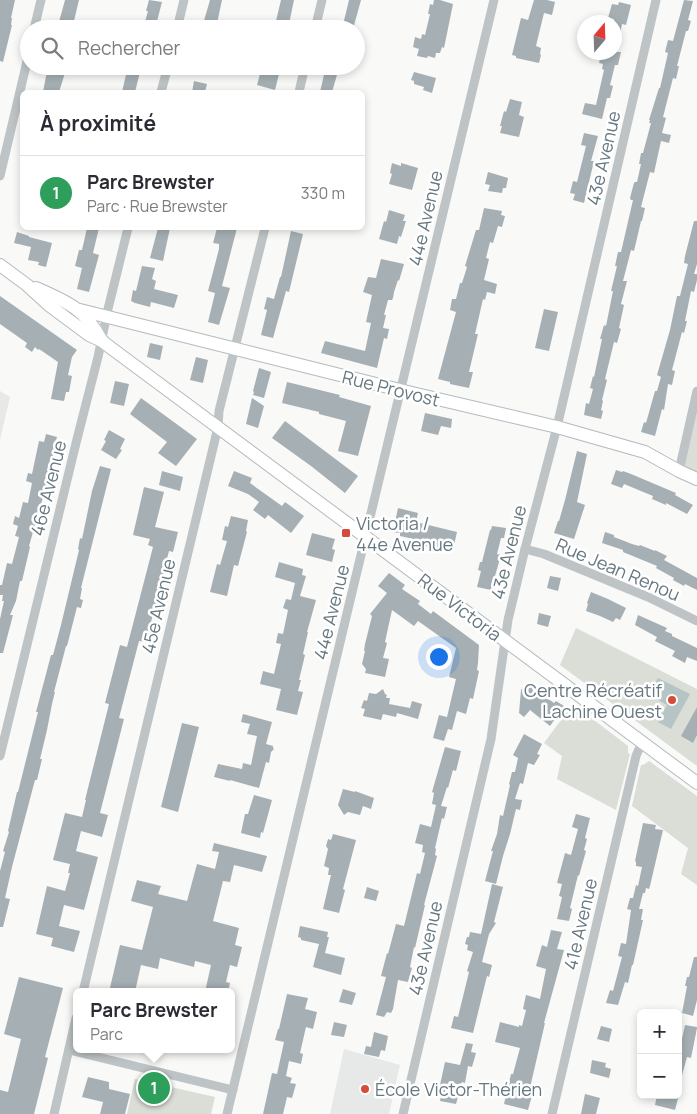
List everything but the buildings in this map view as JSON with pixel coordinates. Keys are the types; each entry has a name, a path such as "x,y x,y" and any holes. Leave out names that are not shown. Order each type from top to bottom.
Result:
{"main road":[{"name":"Rue Victoria","path":"0,265 89,335 102,341 697,783"},
{"name":"Rue Victoria","path":"27,285 56,297 80,310 95,328 102,341"},
{"name":"Rue Provost","path":"80,310 401,391 557,427 645,452 697,479"}],"street":[{"path":"36,20 41,0"},
{"path":"179,20 184,0"},
{"path":"317,20 322,0"},
{"name":"44e Avenue","path":"227,1114 494,0"},
{"name":"43e Avenue","path":"403,1114 491,739 508,620 557,427 656,0"},
{"path":"20,90 24,75"},
{"path":"162,90 166,75"},
{"path":"299,90 303,75"},
{"path":"0,176 20,91"},
{"name":"46e Avenue","path":"0,756 128,230"},
{"name":"45e Avenue","path":"84,988 218,427 219,411 265,230"},
{"path":"679,470 697,392"},
{"name":"Rue Jean Renou","path":"525,549 544,554 648,597 697,621"},
{"name":"41e Avenue","path":"552,1114 636,756 643,744"},
{"path":"54,1114 73,1032"},
{"path":"69,1050 73,1051"},
{"path":"81,1053 233,1090"}],"shaded area":[{"path":"0,391 10,397 0,440"},
{"path":"697,397 697,476 681,469"},
{"path":"576,628 697,689 697,766 560,665"},
{"name":"Centre Récréatif Lachine Ouest","path":"658,678 690,694 671,729 658,722 667,705 649,695"},
{"path":"573,704 628,746 628,753 630,754 616,810 557,779 562,756 544,743"},
{"path":"649,761 697,796 697,885 681,874 688,848 632,806 641,765"},
{"name":"École Victor-Thérien","path":"344,1049 400,1065 389,1114 330,1114"},
{"path":"135,1079 215,1097 211,1114 127,1114"}],"place":[{"name":"Victoria / 44e Avenue","path":"346,533"},
{"name":"Centre Récréatif Lachine Ouest","path":"672,700"},
{"name":"Parc Brewster","path":"154,1088"},
{"name":"École Victor-Thérien","path":"365,1089"}]}
